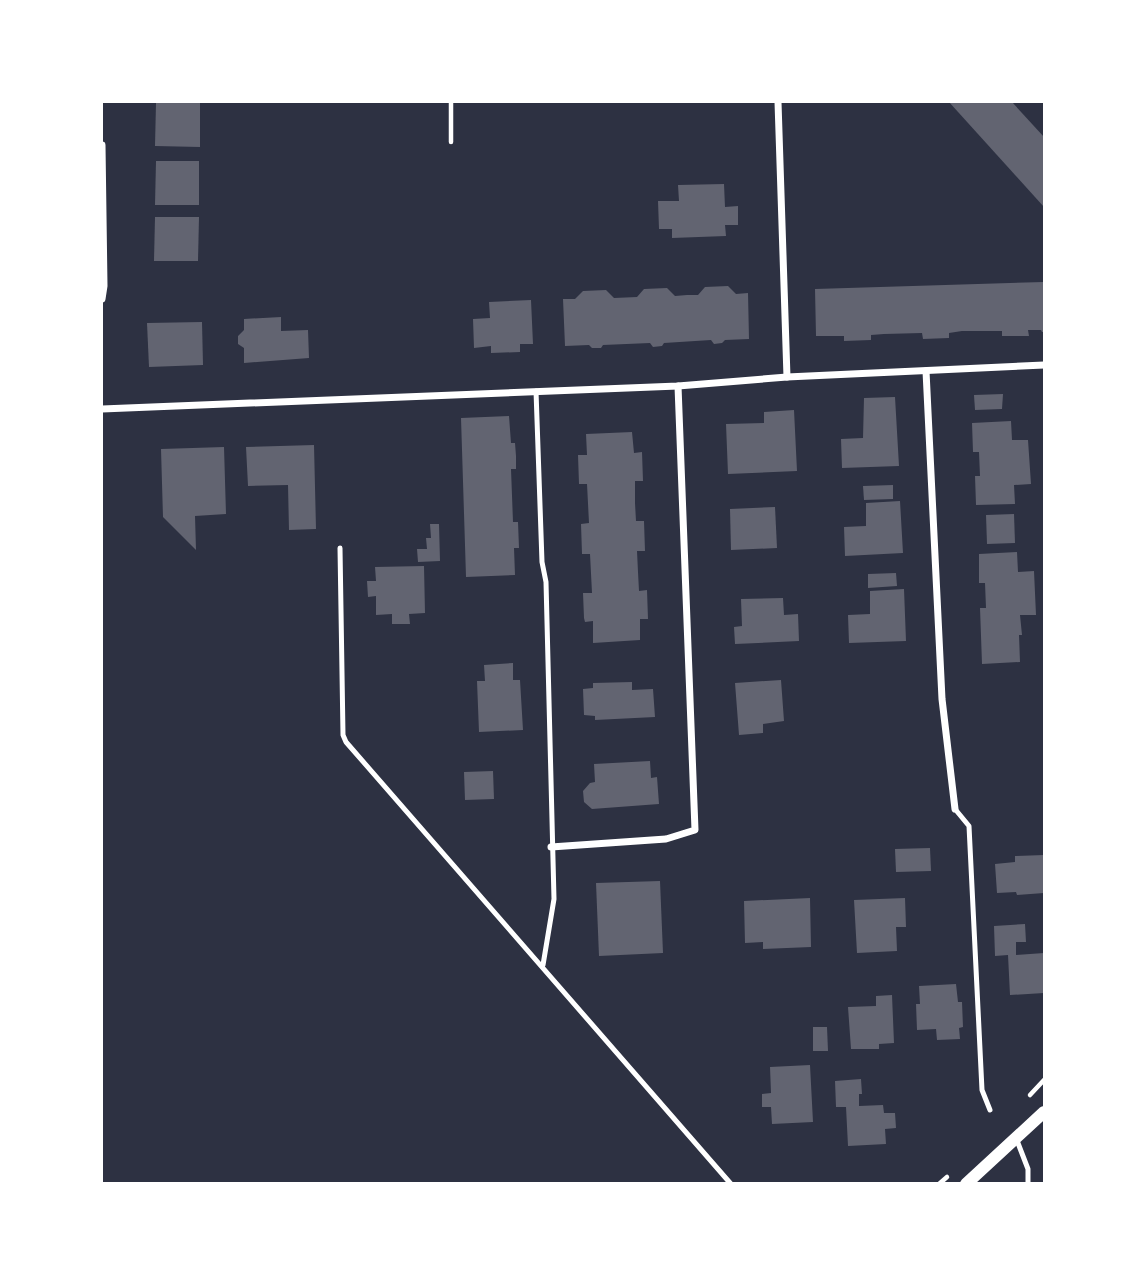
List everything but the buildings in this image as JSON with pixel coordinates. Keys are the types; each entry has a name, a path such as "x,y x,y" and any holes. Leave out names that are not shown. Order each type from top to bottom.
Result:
{"street":[{"path":"778,102 787,377"},
{"path":"102,145 102,299"},
{"path":"102,409 678,386 787,377 1045,365"},
{"path":"926,371 942,699 955,809"},
{"path":"551,847 666,839 695,830 678,386"},
{"path":"966,1184 1045,1112"}],"lane":[{"path":"536,391 542,562 546,582 554,899 543,965"},
{"path":"340,548 343,735 346,742 731,1184"},
{"path":"955,809 969,826 982,1090 990,1110"},
{"path":"1016,1138 1028,1169 1028,1184"}],"path":[{"path":"451,102 451,142"}]}
